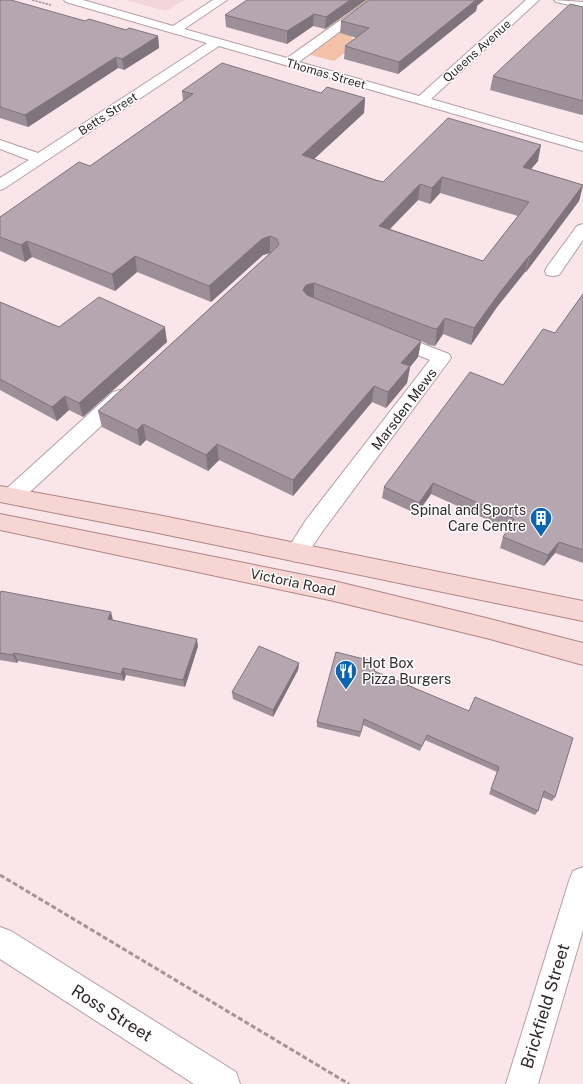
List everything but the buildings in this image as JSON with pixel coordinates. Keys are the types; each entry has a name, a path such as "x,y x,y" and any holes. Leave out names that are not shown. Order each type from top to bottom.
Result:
{"main road":[{"name":"Victoria Road","path":"6,495 583,611"},
{"name":"Victoria Road","path":"0,522 334,591 490,629 583,654"}],"street":[{"name":"Thomas Street","path":"70,0 578,146"},
{"path":"174,30 221,0"},
{"path":"289,63 376,0"},
{"name":"Queens Avenue","path":"421,101 533,0"},
{"path":"560,0 583,6"},
{"name":"Betts Street","path":"0,185 217,42"},
{"path":"578,146 582,133"},
{"path":"0,144 40,159"},
{"path":"552,271 583,229"},
{"name":"Marsden Mews","path":"296,553 314,526 442,358 378,332"},
{"path":"6,495 130,388"},
{"name":"Brickfield Street","path":"522,1084 583,882"},
{"name":"Ross Street","path":"0,942 224,1084"}],"path":[{"path":"0,875 349,1084"}],"shaded area":[{"path":"126,0 184,0 166,11"},
{"path":"366,0 401,0 351,38 360,41 334,61 295,51"}],"place":[{"name":"Spinal and Sports Care Centre","path":"541,538"},
{"name":"Hot Box Pizza Burgers","path":"346,690"}]}
